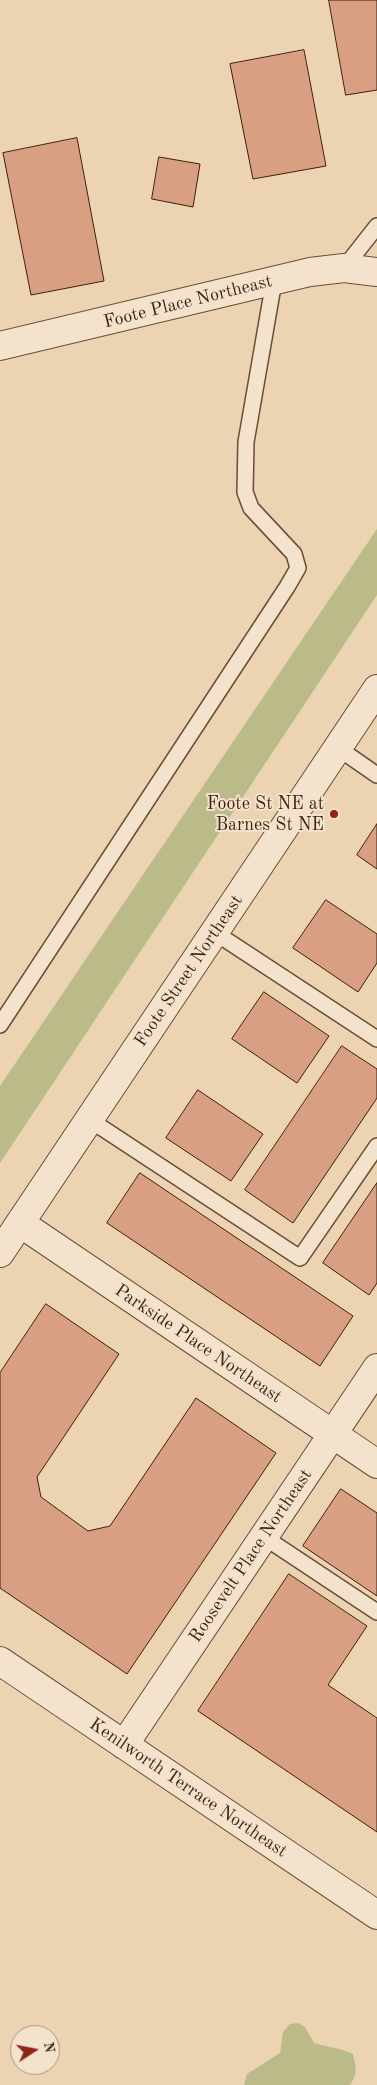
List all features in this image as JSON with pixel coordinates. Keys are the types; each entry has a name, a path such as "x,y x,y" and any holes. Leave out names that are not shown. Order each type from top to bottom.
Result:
{"street":[{"name":"Foote Place Northeast","path":"0,346 310,272 344,268 377,272"},
{"name":"Foote Street Northeast","path":"0,1253 377,689"},
{"name":"Parkside Place Northeast","path":"20,1223 377,1464"},
{"name":"Roosevelt Place Northeast","path":"124,1745 377,1368"},
{"name":"Kenilworth Terrace Northeast","path":"0,1661 377,1915"}],"lane":[{"path":"344,268 377,226"},
{"path":"344,268 377,256"},
{"path":"0,1025 288,587 298,568 294,554 251,508 245,492 246,442 274,281"},
{"path":"338,748 377,774"},
{"path":"214,932 377,1039"},
{"path":"90,1120 300,1258 377,1146"},
{"path":"264,1537 377,1612"}],"green space":[{"path":"377,529 377,595 0,1163 0,1086"},
{"path":"298,2023 305,2027 314,2043 353,2054 356,2070 350,2085 244,2085 247,2074 280,2053 283,2032 290,2024"}],"building":[{"path":"329,0 377,0 377,90 346,95"},
{"path":"304,50 326,166 253,179 230,64"},
{"path":"77,138 104,281 31,295 3,153"},
{"path":"159,157 200,164 193,207 152,199"},
{"path":"377,824 377,869 357,855"},
{"path":"326,900 377,934 377,963 358,992 293,948"},
{"path":"264,992 329,1036 297,1083 232,1039"},
{"path":"342,1046 377,1069 377,1098 293,1223 245,1190"},
{"path":"198,1090 263,1134 231,1181 166,1138"},
{"path":"140,1173 353,1316 320,1366 107,1223"},
{"path":"377,1183 377,1283 369,1295 323,1263"},
{"path":"46,1304 119,1354 37,1477 41,1497 88,1531 110,1526 196,1398 276,1453 127,1674 0,1588 0,1373"},
{"path":"341,1489 377,1513 377,1596 303,1546"},
{"path":"289,1574 367,1626 328,1685 377,1718 377,1832 198,1711"}],"place":[{"name":"Foote St NE at Barnes St NE","path":"334,814"}]}
